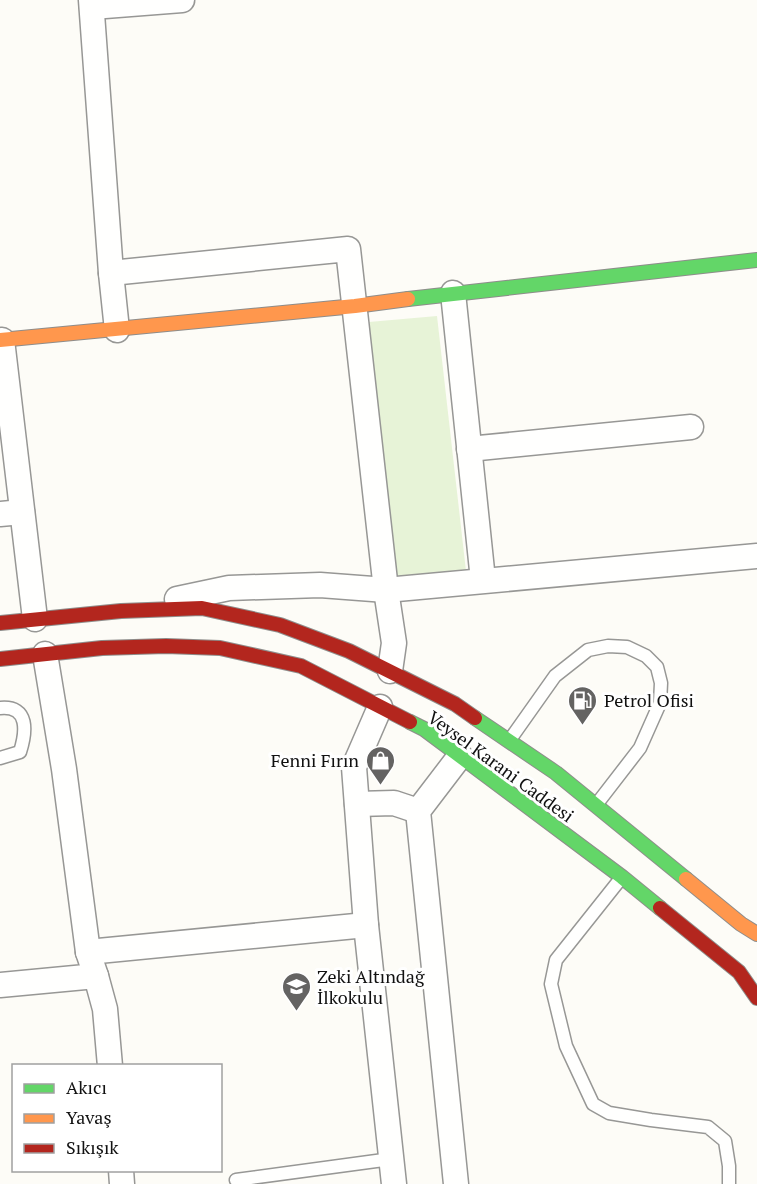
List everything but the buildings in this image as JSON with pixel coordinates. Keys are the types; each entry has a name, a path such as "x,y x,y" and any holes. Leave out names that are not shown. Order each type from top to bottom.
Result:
{"main road":[{"path":"1,340 355,306 757,260"},
{"name":"Veysel Karani Caddesi","path":"0,623 121,611 202,608 280,625 349,651 455,704 556,773 741,924 757,934"},
{"name":"Veysel Karani Caddesi","path":"0,659 102,648 155,646 220,648 301,666 424,729 622,877 739,972 757,998"}],"street":[{"path":"117,330 92,4 182,0"},
{"path":"111,273 348,249 394,643 390,671"},
{"path":"453,293 483,580"},
{"path":"1,340 11,513 35,619"},
{"path":"470,449 691,427"},
{"path":"121,611 229,588 320,585 386,590 757,556"},
{"path":"45,654 64,769 88,952 105,1009 110,1064"},
{"path":"380,707 354,767 366,926 394,1184"},
{"path":"456,1184 418,811 460,756"},
{"path":"357,804 394,803 418,811"},
{"path":"88,952 366,926"},
{"path":"0,985 96,976"}],"lane":[{"path":"509,741 555,676 588,650 608,646 627,647 646,656 657,667 661,683 660,703 640,748 596,806"},
{"path":"0,708 7,707 18,712 23,718 25,735 20,752 0,758"},
{"path":"622,877 556,960 551,984 566,1046 593,1104 609,1113 708,1127 717,1134 725,1142 729,1184"},
{"path":"236,1180 392,1159"}],"green space":[{"path":"437,316 466,571 397,580 369,322"}],"traffic: fast":[{"path":"408,299 757,260"},
{"path":"475,718 556,773 686,879"},
{"path":"410,722 424,729 660,908"}],"traffic: slow":[{"path":"0,340 408,299"},
{"path":"686,879 741,924 757,934"}],"traffic: jam":[{"path":"0,623 121,611 202,608 280,625 349,651 455,704 475,718"},
{"path":"0,659 102,648 166,646 220,648 301,666 410,722"},
{"path":"660,908 739,972 757,998"}],"place":[{"name":"Petrol Ofisi","path":"583,726"},
{"name":"Fenni Fırın","path":"380,786"},
{"name":"Zeki Altındağ İlkokulu","path":"296,1012"}]}
